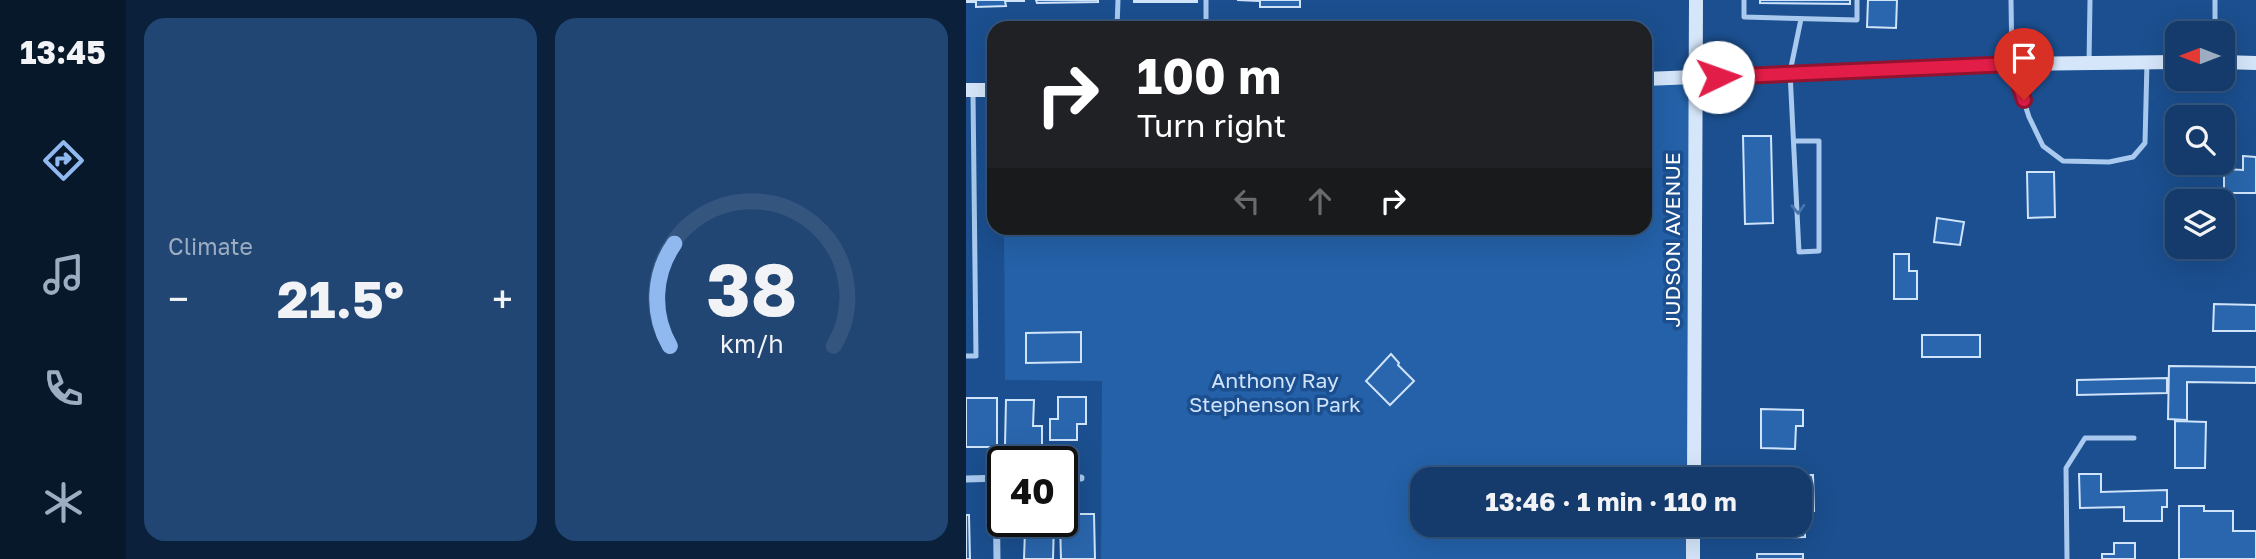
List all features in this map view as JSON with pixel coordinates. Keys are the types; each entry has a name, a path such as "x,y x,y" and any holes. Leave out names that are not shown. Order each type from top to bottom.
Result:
{"street":[{"name":"JUDSON AVENUE","path":"1693,467 1696,0"},
{"path":"1652,79 2012,64 2165,62"},
{"path":"2235,62 2256,62"},
{"path":"966,479 987,478"},
{"path":"997,559 998,537"},
{"path":"1693,537 1693,559"}],"lane":[{"path":"1117,21 1118,0"},
{"path":"1206,0 1206,21"},
{"path":"1744,0 1744,17 1857,20 1857,0"},
{"path":"2011,0 2012,64 2029,117 2043,146 2063,161 2109,162 2133,157 2145,143 2147,62"},
{"path":"2089,63 2090,0"},
{"path":"2215,0 2215,21"},
{"path":"1795,141 1819,141 1819,251 1799,252 1790,72 1801,19"},
{"path":"966,356 976,356 974,127 970,90"},
{"path":"966,127 974,127"},
{"path":"2067,559 2066,468 2085,439 2134,439"}],"green space":[{"name":"Anthony Ray Stephenson Park","path":"1695,78 1694,467 1410,467 1410,537 1694,537 1694,559 1101,559 1102,381 1005,380 1004,235 1652,235 1652,79"}],"building":[{"path":"966,0 1024,1 1005,1 1006,6 976,7 976,2"},
{"path":"1036,0 1098,0 1098,2 1037,3"},
{"path":"1197,0 1197,2 1134,2"},
{"path":"1237,0 1300,0 1300,7 1260,7 1260,1"},
{"path":"1760,0 1850,0 1850,4 1760,3"},
{"path":"1868,0 1897,0 1896,28 1867,27"},
{"path":"1743,136 1771,136 1773,223 1745,224"},
{"path":"2243,156 2256,157 2256,193 2235,193 2235,189 2224,189 2224,175 2235,175 2235,170 2243,170"},
{"path":"2027,172 2054,172 2055,217 2028,218"},
{"path":"1937,218 1964,222 1960,245 1934,242"},
{"path":"1894,254 1909,254 1909,271 1917,271 1917,299 1894,299"},
{"path":"2214,304 2256,305 2256,331 2213,331"},
{"path":"1081,332 1081,362 1026,363 1026,333"},
{"path":"1922,335 1980,335 1980,357 1922,357"},
{"path":"1391,354 1414,381 1390,405 1366,381"},
{"path":"2169,366 2256,367 2256,383 2187,382 2187,420 2168,419"},
{"path":"2167,378 2167,393 2077,395 2077,380"},
{"path":"1058,397 1086,397 1086,424 1077,424 1077,440 1050,440 1050,419 1058,419"},
{"path":"966,398 997,398 997,446 966,447"},
{"path":"1006,400 1034,400 1033,426 1042,426 1042,446 1005,445"},
{"path":"1761,409 1803,410 1803,426 1796,426 1795,449 1761,448"},
{"path":"2175,421 2206,422 2205,468 2175,468"},
{"path":"2079,474 2101,474 2101,492 2167,490 2167,507 2162,507 2162,521 2124,521 2124,507 2080,508"},
{"path":"1813,475 1814,511 1812,511"},
{"path":"2179,506 2204,506 2204,511 2233,511 2233,531 2256,531 2256,559 2179,559"},
{"path":"1078,514 1094,514 1095,559 1061,559 1060,537 1078,537"},
{"path":"966,515 969,515 970,559 966,559"},
{"path":"1025,537 1054,537 1053,559 1024,559"},
{"path":"2114,543 2135,543 2135,559 2102,559 2102,554 2114,554"},
{"path":"1757,554 1803,554 1803,559 1757,559"}],"route":[{"path":"1718,77 2012,64 2024,100"}]}
